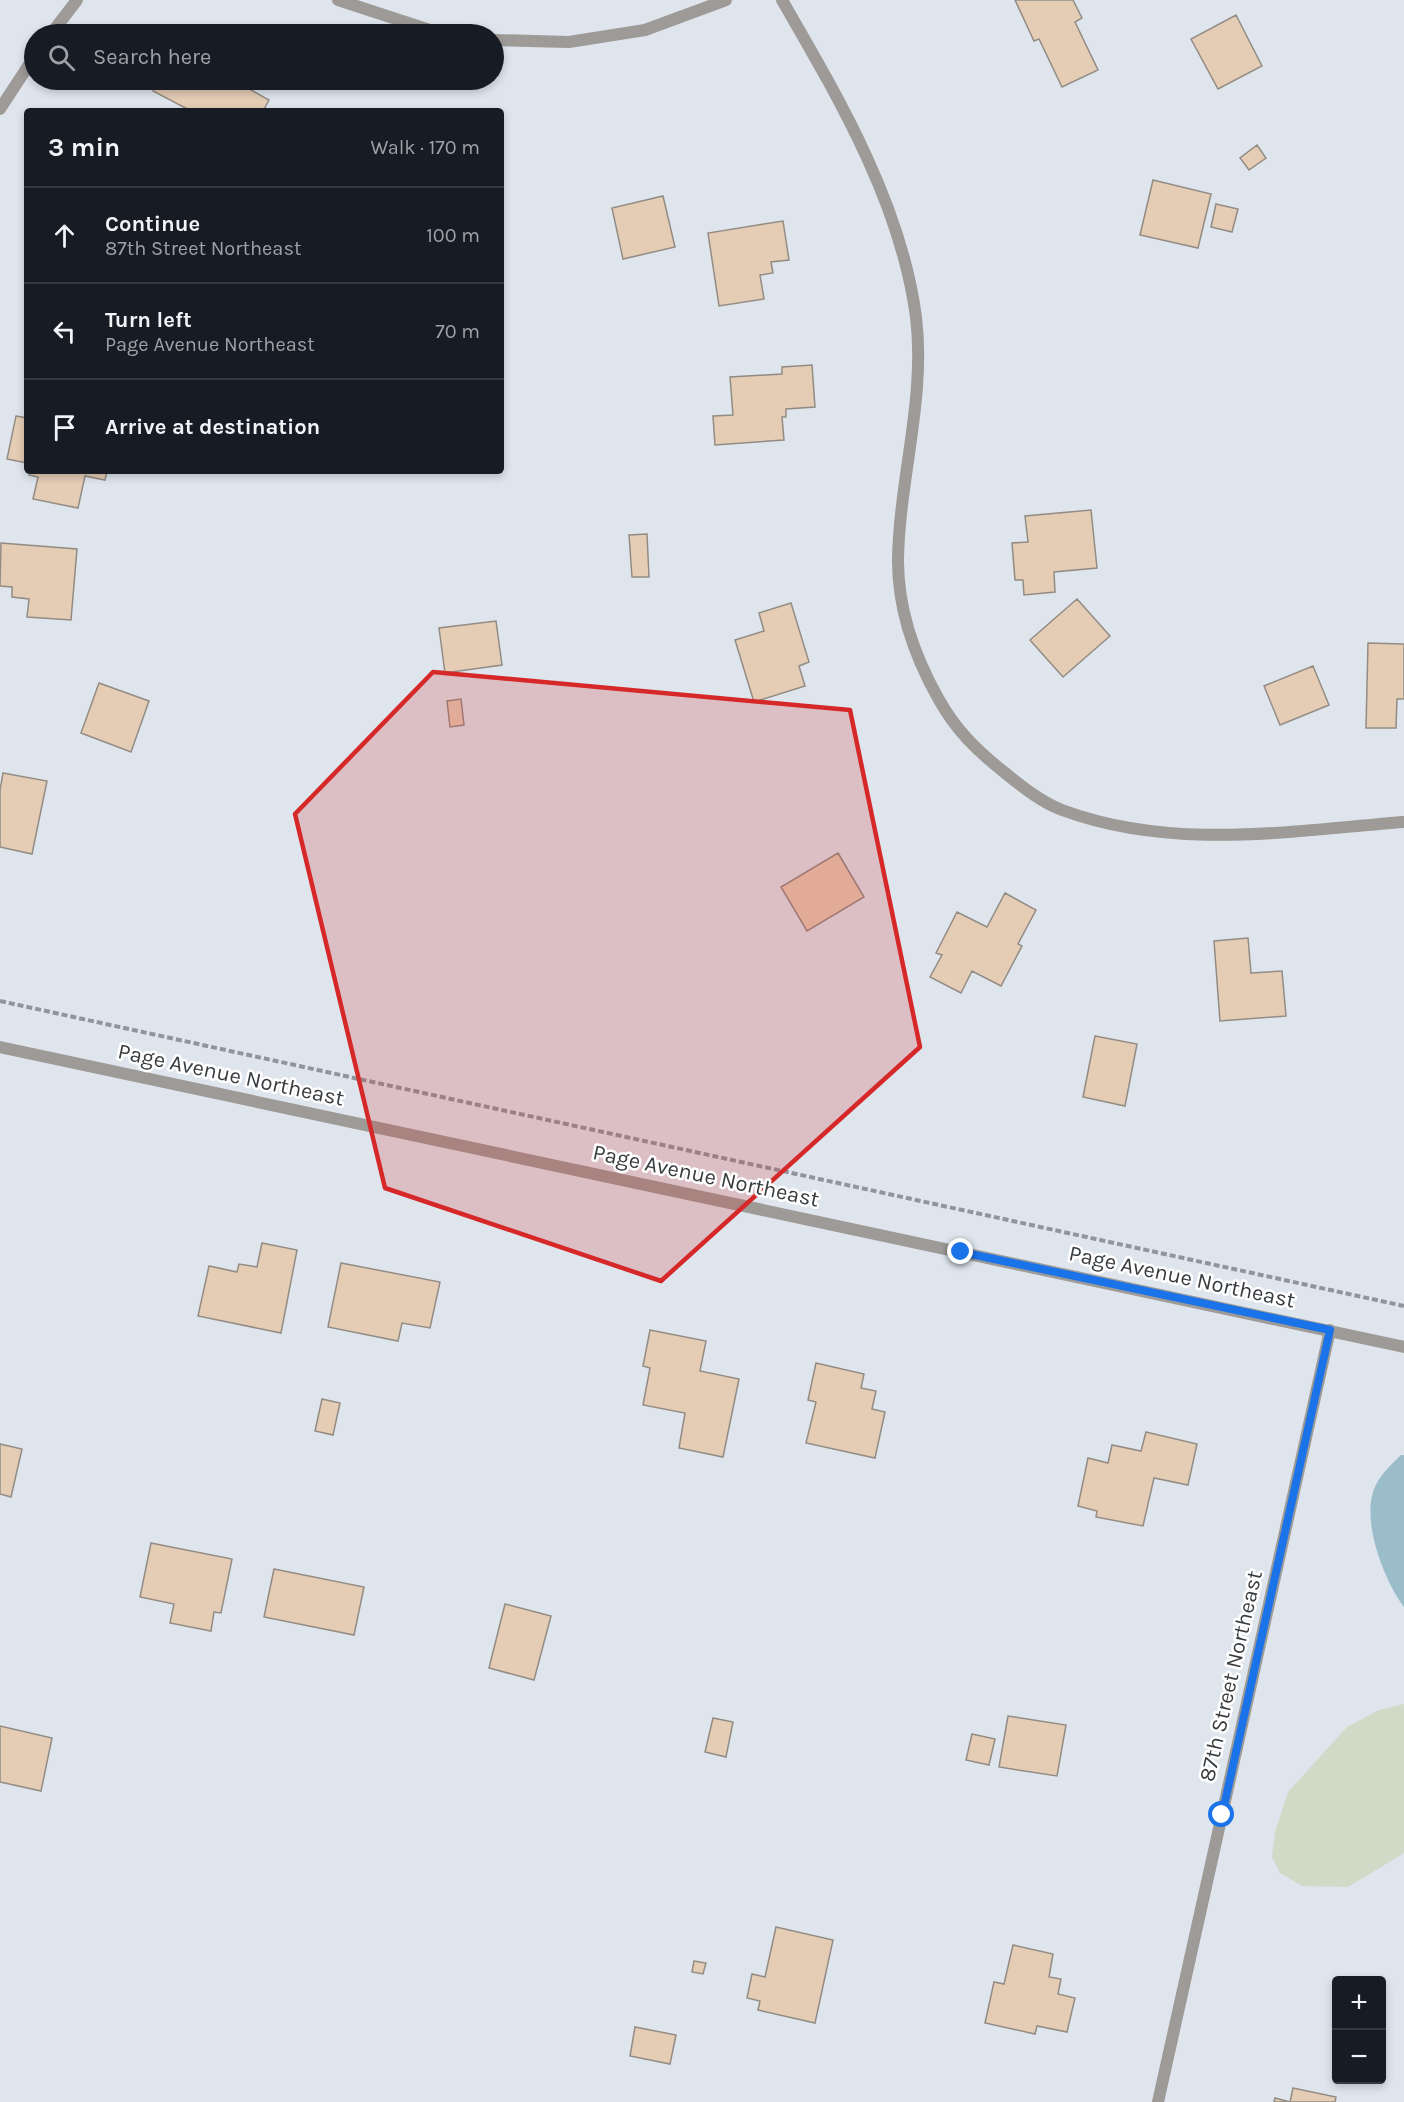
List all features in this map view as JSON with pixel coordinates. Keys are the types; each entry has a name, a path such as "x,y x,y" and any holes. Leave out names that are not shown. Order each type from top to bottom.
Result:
{"street":[{"path":"59,24 77,0"},
{"path":"338,0 412,24"},
{"path":"504,40 569,42 645,30 726,0"},
{"path":"782,0 848,113 880,188 903,261 916,316 918,369 898,563 906,619 922,670 950,720 976,750 1024,787 1059,809 1131,829 1180,835 1228,837 1404,822"},
{"path":"0,109 24,72"},
{"name":"Page Avenue Northeast","path":"0,1047 1404,1347"},
{"name":"87th Street Northeast","path":"1158,2102 1330,1330"}],"path":[{"path":"0,1000 1404,1306"}],"highlighted area":[{"path":"433,672 850,710 920,1047 661,1281 385,1188 295,814"}],"green space":[{"path":"1404,1704 1404,1853 1348,1887 1302,1886 1280,1873 1272,1857 1275,1832 1288,1792 1347,1727 1379,1710"}],"water":[{"path":"1401,1455 1404,1455 1404,1607 1389,1582 1377,1552 1371,1520 1375,1486"}],"building":[{"path":"1015,0 1073,0 1082,18 1075,22 1098,70 1062,87 1039,39 1034,41"},
{"path":"1236,15 1262,66 1218,89 1191,39"},
{"path":"251,90 269,100 265,108 185,108 153,91"},
{"path":"1257,145 1266,158 1249,170 1240,158"},
{"path":"1153,180 1211,194 1198,248 1140,235"},
{"path":"663,196 675,247 623,259 612,208"},
{"path":"1216,204 1238,209 1232,232 1211,227"},
{"path":"783,221 789,260 771,262 773,273 760,275 764,299 719,306 708,233"},
{"path":"812,365 815,407 786,409 786,417 782,417 784,440 715,445 713,416 733,415 730,377 782,374 782,367"},
{"path":"16,416 24,417 24,462 7,459"},
{"path":"106,474 105,480 85,476 78,508 33,499 38,477 29,475"},
{"path":"1091,510 1097,568 1054,572 1055,592 1024,595 1023,580 1015,580 1012,543 1028,542 1025,516"},
{"path":"647,534 649,577 632,577 629,535"},
{"path":"1,543 77,549 71,620 27,617 29,599 12,597 12,587 0,586"},
{"path":"1077,599 1110,636 1063,677 1030,640"},
{"path":"791,603 809,662 799,666 805,686 754,702 735,640 764,631 759,613"},
{"path":"496,621 502,665 445,673 439,628"},
{"path":"1368,643 1404,644 1404,699 1397,699 1396,728 1366,728"},
{"path":"1313,666 1329,705 1280,725 1264,686"},
{"path":"99,683 149,701 131,752 81,733"},
{"path":"461,699 464,725 450,727 447,701"},
{"path":"3,773 47,781 32,854 0,847 0,790"},
{"path":"838,853 864,897 807,931 781,887"},
{"path":"1005,893 1036,910 1018,944 1022,946 1001,986 972,971 961,993 930,977 942,955 936,953 957,912 987,927"},
{"path":"1248,938 1251,973 1282,971 1286,1016 1220,1021 1214,941"},
{"path":"1095,1036 1137,1044 1125,1106 1083,1097"},
{"path":"262,1243 297,1250 281,1333 198,1316 209,1266 237,1272 239,1264 257,1267"},
{"path":"341,1263 440,1282 430,1328 402,1323 398,1341 328,1327"},
{"path":"650,1330 706,1341 700,1371 739,1379 723,1457 679,1448 685,1413 643,1405 650,1368 643,1366"},
{"path":"816,1363 864,1374 861,1388 876,1391 872,1409 885,1412 875,1458 806,1443 816,1402 808,1400"},
{"path":"322,1399 340,1403 333,1435 315,1431"},
{"path":"1146,1432 1197,1444 1188,1485 1154,1478 1143,1526 1096,1517 1097,1511 1078,1506 1088,1458 1108,1463 1112,1445 1141,1451"},
{"path":"0,1444 22,1449 11,1497 0,1494"},
{"path":"151,1543 232,1559 221,1613 214,1612 211,1631 170,1623 174,1604 140,1597"},
{"path":"274,1569 364,1587 354,1635 264,1617"},
{"path":"505,1604 551,1616 534,1680 489,1668"},
{"path":"1008,1716 1066,1725 1057,1776 999,1767"},
{"path":"713,1718 733,1722 726,1757 705,1752"},
{"path":"0,1726 52,1738 41,1791 0,1782"},
{"path":"972,1734 995,1739 989,1765 966,1760"},
{"path":"776,1927 833,1940 815,2023 758,2010 760,2001 747,1998 752,1974 765,1977"},
{"path":"1013,1945 1053,1954 1049,1977 1061,1979 1058,1994 1075,1998 1067,2032 1037,2026 1035,2034 985,2023 994,1982 1004,1984"},
{"path":"694,1961 706,1963 703,1974 692,1972"},
{"path":"635,2027 676,2035 670,2064 630,2056"},
{"path":"1293,2088 1336,2097 1335,2102 1290,2102"},
{"path":"1275,2098 1290,2102 1274,2102"}],"route":[{"path":"961,1252 1330,1330 1222,1815"}]}
